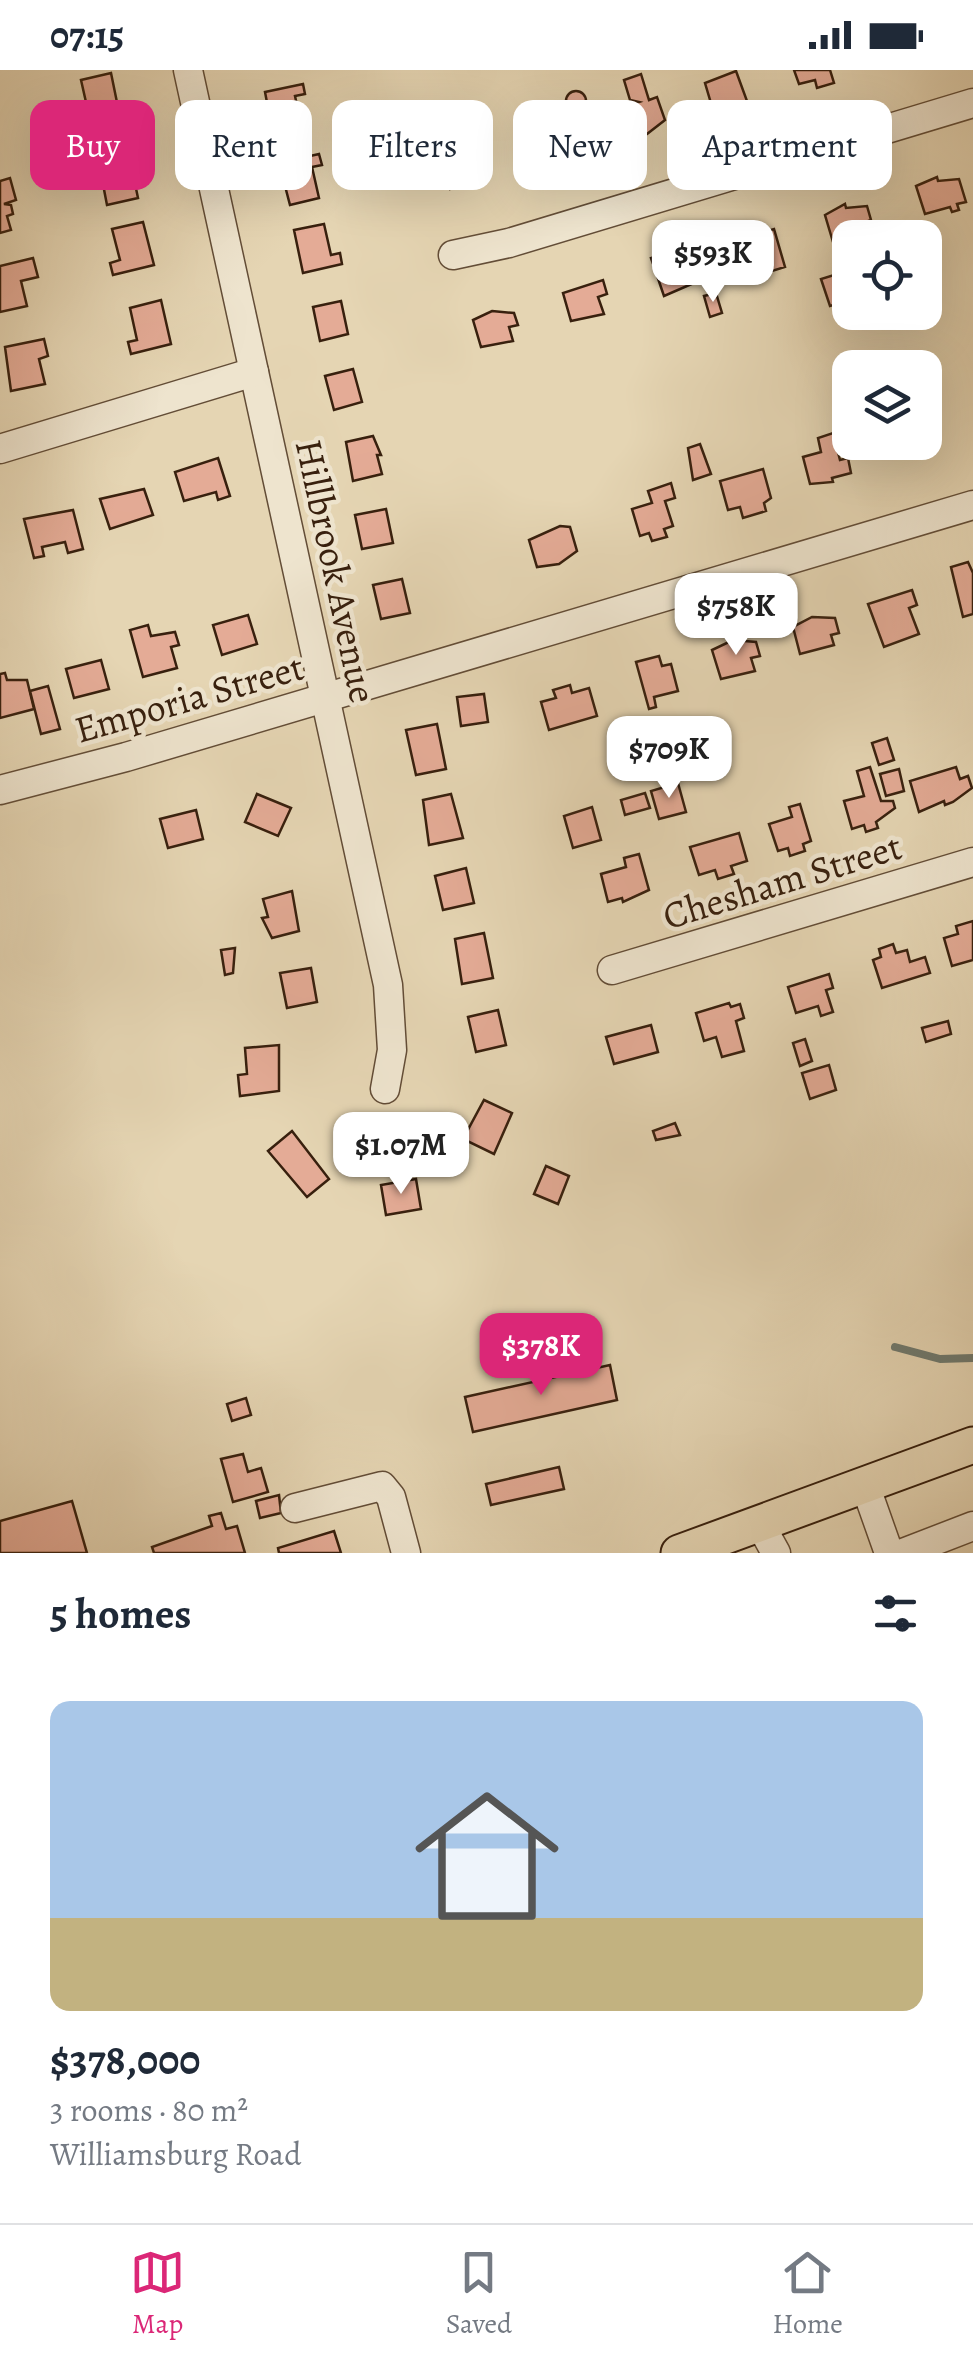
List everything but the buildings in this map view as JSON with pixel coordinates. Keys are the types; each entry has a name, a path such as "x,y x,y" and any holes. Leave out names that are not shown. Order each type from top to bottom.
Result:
{"main road":[{"path":"679,1553 768,1538 866,1485 973,1445"}],"street":[{"name":"Hillbrook Avenue","path":"188,70 388,985 392,1050 385,1089"},
{"path":"453,255 509,243 973,104"},
{"path":"0,449 254,372"},
{"name":"Emporia Street","path":"0,790 325,698 973,505"},
{"name":"Chesham Street","path":"612,970 973,862"},
{"path":"866,1485 889,1553"},
{"path":"295,1508 382,1486 391,1497 406,1553"},
{"path":"903,1553 973,1526"}],"waterway":[{"path":"895,1347 940,1359 973,1358"}]}
